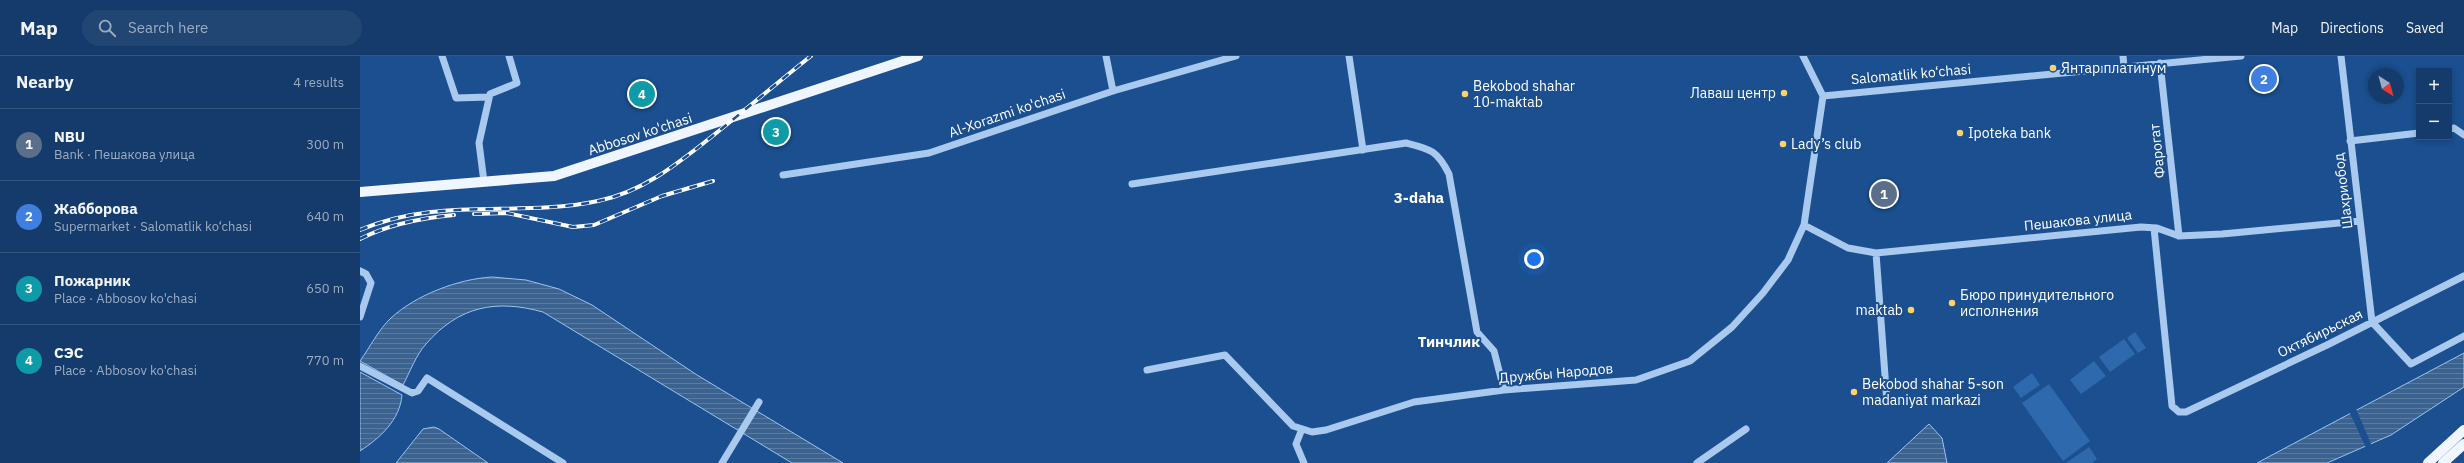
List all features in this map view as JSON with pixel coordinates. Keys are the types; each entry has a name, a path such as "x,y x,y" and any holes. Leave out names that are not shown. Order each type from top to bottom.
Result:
{"main road":[{"name":"Abbosov ko'chasi","path":"360,192 554,176 918,56"},
{"path":"2428,463 2464,430"},
{"path":"2443,463 2464,444"}],"street":[{"path":"442,56 456,98 489,97"},
{"path":"484,182 479,143 490,94 517,83 509,56"},
{"path":"1106,56 1113,91"},
{"name":"Al-Xorazmi ko'chasi","path":"783,175 929,153 1113,91 1236,56"},
{"path":"1349,56 1363,150"},
{"path":"1803,56 1823,96"},
{"path":"2123,56 2124,67"},
{"name":"Salomatlik ko‘chasi","path":"1823,96 2241,56"},
{"name":"Шахриобод","path":"2342,56 2350,141 2372,322"},
{"name":"Фарогат","path":"2160,63 2179,236"},
{"name":"Дружбы Народов","path":"1147,370 1225,355 1293,426 1312,432 1326,430 1414,402 1504,390 1636,380 1690,361 1732,327 1763,293 1788,260 1804,225 1823,96"},
{"path":"2452,128 2454,128 2464,135"},
{"path":"2350,141 2416,133"},
{"path":"1132,184 1406,143 1432,150 1442,159 1449,174 1477,332 1494,351 1504,390"},
{"name":"Пешакова улица","path":"1804,225 1848,248 1876,254 2154,228 2179,236 2222,234 2360,221"},
{"name":"Октябирьская","path":"2154,228 2172,406 2179,412 2186,412 2464,276"},
{"path":"1876,254 1887,403"},
{"path":"360,271 366,274 371,283 360,317"},
{"path":"2372,322 2411,364 2464,336"},
{"path":"360,366 412,393 418,391 427,378 563,463"},
{"path":"722,463 759,402"},
{"path":"1302,429 1296,444 1304,463"},
{"path":"1697,463 1746,429"}],"shaded area":[{"path":"492,277 526,280 559,289 592,305 697,375 843,463 792,463 543,312 526,308 494,306 465,314 452,321 439,331 422,348 403,385 360,361 387,322 413,302 425,295 452,285 479,278"},
{"path":"2135,332 2146,348 2138,353 2127,338"},
{"path":"2124,339 2135,354 2110,372 2099,357"},
{"path":"2464,353 2464,387 2391,435 2327,463 2257,463"},
{"path":"2094,361 2106,376 2081,394 2070,380"},
{"path":"360,372 402,395 397,412 388,428 360,451"},
{"path":"2032,373 2040,385 2021,398 2013,387"},
{"path":"2049,384 2090,441 2063,461 2022,403"},
{"path":"1929,424 1942,438 1947,463 1887,463"},
{"path":"434,427 488,463 396,463 423,429"},
{"path":"2089,447 2097,459 2092,463 2066,463"}],"pier":[{"path":"2356,409 2372,446 2366,448 2349,411"}],"railway":[{"path":"360,230 390,220 450,210 568,206 614,197 644,184 684,158 811,56"},
{"path":"474,214 507,213 573,227 594,225 662,196 713,181"},
{"path":"360,239 382,229 406,222 454,215"}],"place":[{"name":"Янтар платинум","path":"2053,68"},
{"name":"Жабборова","path":"2264,79"},
{"name":"Лаваш центр","path":"1784,93"},
{"name":"СЭС","path":"642,94"},
{"name":"Bekobod shahar 10-maktab","path":"1465,94"},
{"name":"Пожарник","path":"776,132"},
{"name":"Ipoteka bank","path":"1960,133"},
{"name":"Lady’s club","path":"1783,144"},
{"name":"NBU","path":"1884,194"},
{"name":"Бюро принудительного исполнения","path":"1952,303"},
{"name":"maktab","path":"1911,310"},
{"name":"Bekobod shahar 5-son madaniyat markazi","path":"1854,392"}],"district":[{"name":"3-daha","path":"1419,197"},
{"name":"Тинчлик","path":"1449,341"}]}
